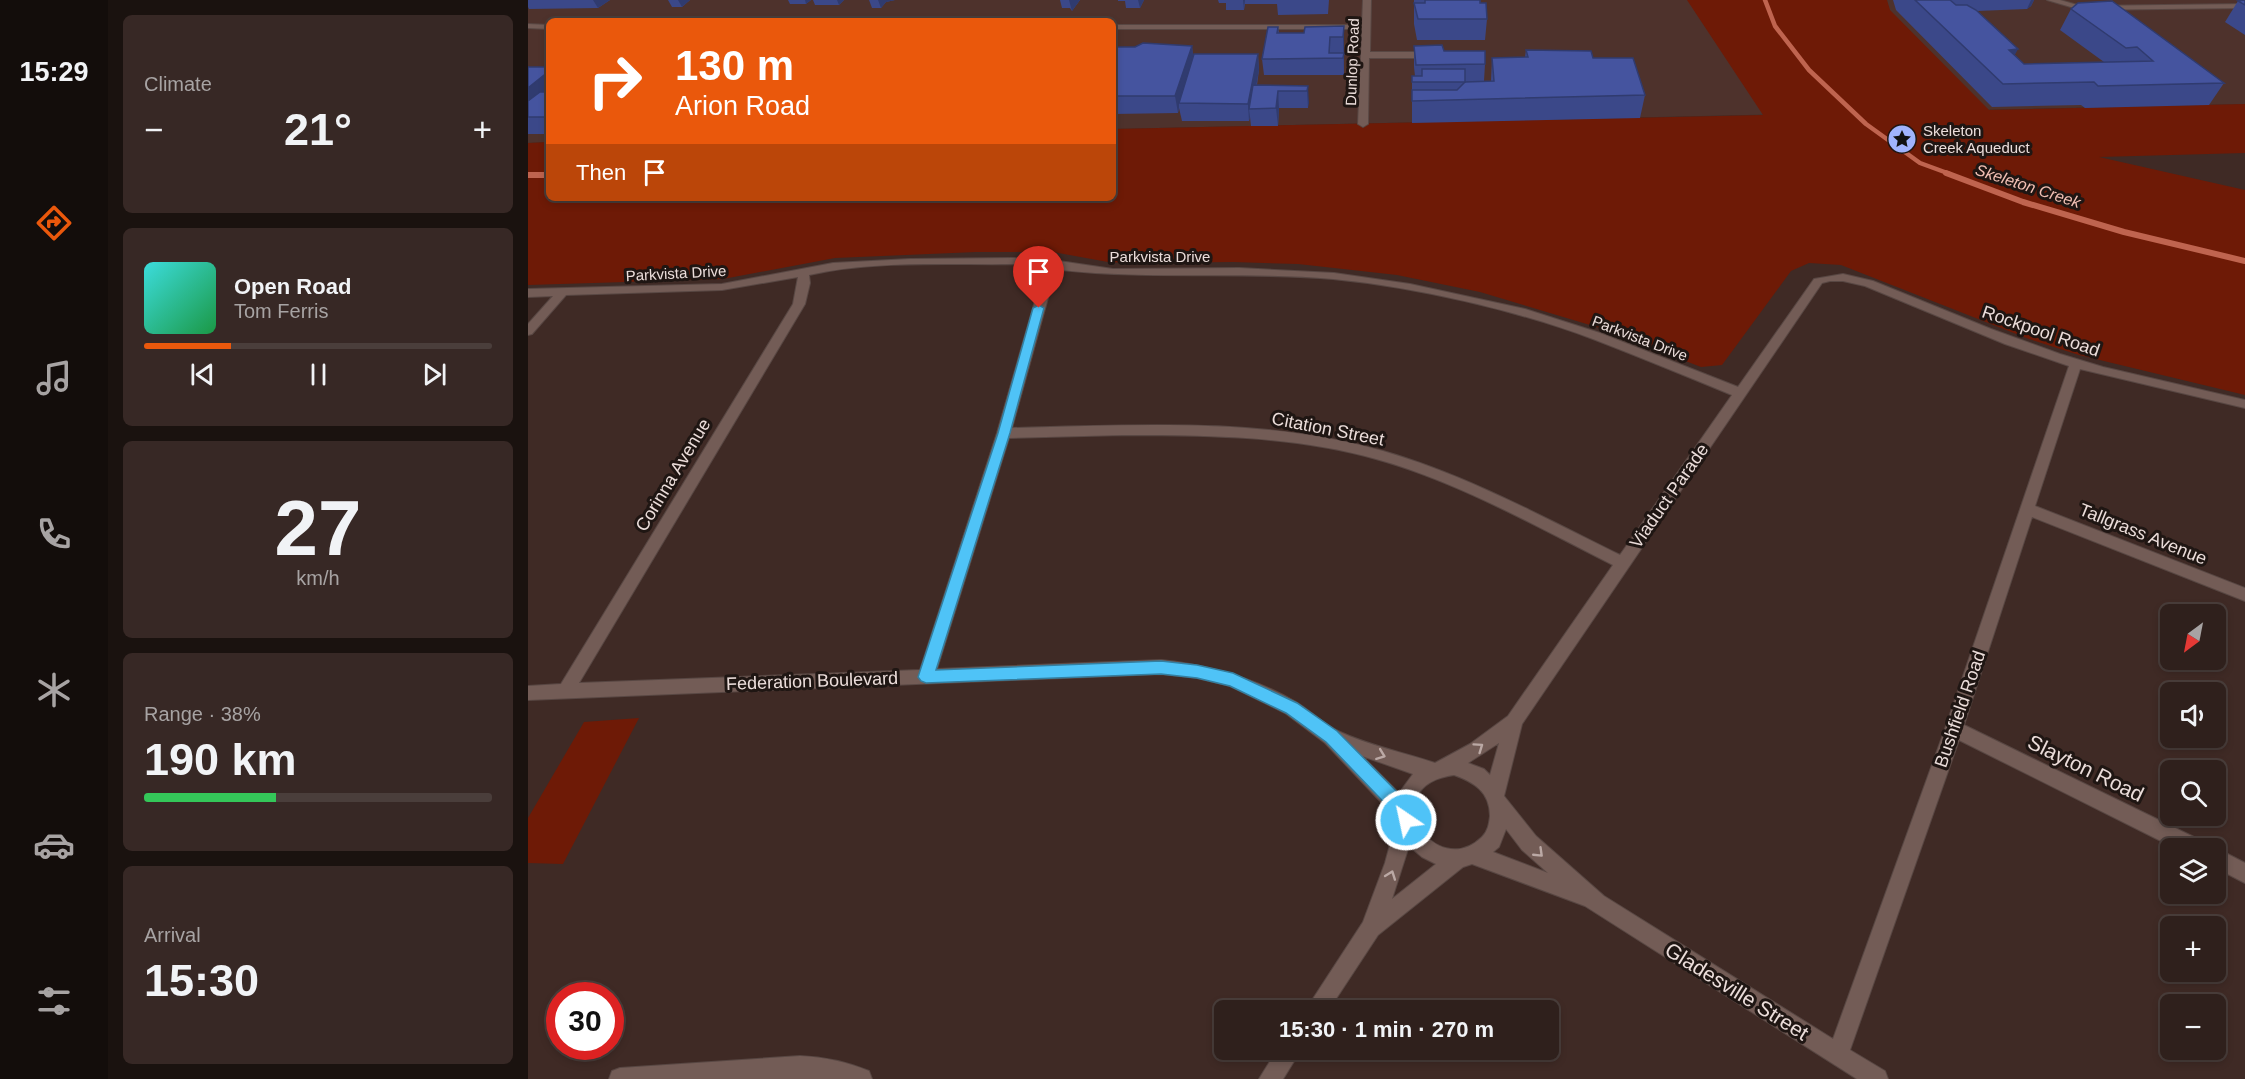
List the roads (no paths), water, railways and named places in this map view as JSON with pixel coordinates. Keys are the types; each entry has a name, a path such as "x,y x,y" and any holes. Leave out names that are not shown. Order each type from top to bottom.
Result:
{"street":[{"name":"Dunlop Road","path":"1363,124 1367,0"},
{"path":"2051,0 2081,8 2245,6"},
{"path":"528,27 546,27"},
{"path":"1116,27 1366,27"},
{"path":"1366,55 1442,55"},
{"name":"Parkvista Drive","path":"528,293 712,287 843,266 910,262 1014,261 1119,272 1207,270 1297,273 1410,287 1484,302 1563,325 1740,393"},
{"path":"926,677 1004,433 1045,287 1059,264"},
{"name":"Corinna Avenue","path":"565,692 799,304 804,283 803,273"},
{"name":"Viaduct Parade","path":"1437,769 1476,750 1514,721 1814,285 1831,278"},
{"name":"Rockpool Road","path":"1831,278 1859,282 1908,299 1985,332 2076,363 2245,404"},
{"path":"528,331 563,292"},
{"name":"Bushfield Road","path":"1838,1054 1954,729 2076,363"},
{"name":"Citation Street","path":"1004,433 1102,431 1249,433 1371,453 1436,475 1623,563"},
{"name":"Tallgrass Avenue","path":"2027,508 2245,595"},
{"name":"Federation Boulevard","path":"528,693 1161,667 1197,671 1233,680 1262,693 1291,708 1332,736 1405,816"},
{"name":"Viaduct Parade","path":"1498,801 1501,766 1514,721"},
{"name":"Slayton Road","path":"1954,729 2175,838"},
{"name":"Federation Boulevard","path":"1332,736 1398,761 1437,769"},
{"path":"1323,1000 1371,928 1395,863 1407,796 1412,786 1423,775 1437,769 1461,768 1473,772 1489,783 1498,801 1500,823 1495,836 1486,848 1466,857 1371,928"},
{"name":"Gladesville Street","path":"1498,801 1529,843 1597,903 1877,1079"},
{"path":"1405,816 1414,838 1425,849 1444,857 1466,857"},
{"name":"Gladesville Street","path":"1466,857 1511,867 1597,903"},
{"path":"2226,863 2245,873"},
{"path":"1270,1079 1283,1060"},
{"path":"620,1079 800,1067 823,1068 861,1079"}],"waterway":[{"name":"Skeleton Creek","path":"1765,0 1775,26 1809,70 1866,124 1920,163 1950,174"},
{"name":"Skeleton Creek","path":"1946,173 2023,202 2124,232 2245,261"},
{"path":"528,175 546,175"}],"place":[{"name":"Skeleton Creek Aqueduct","path":"1902,139"}]}
